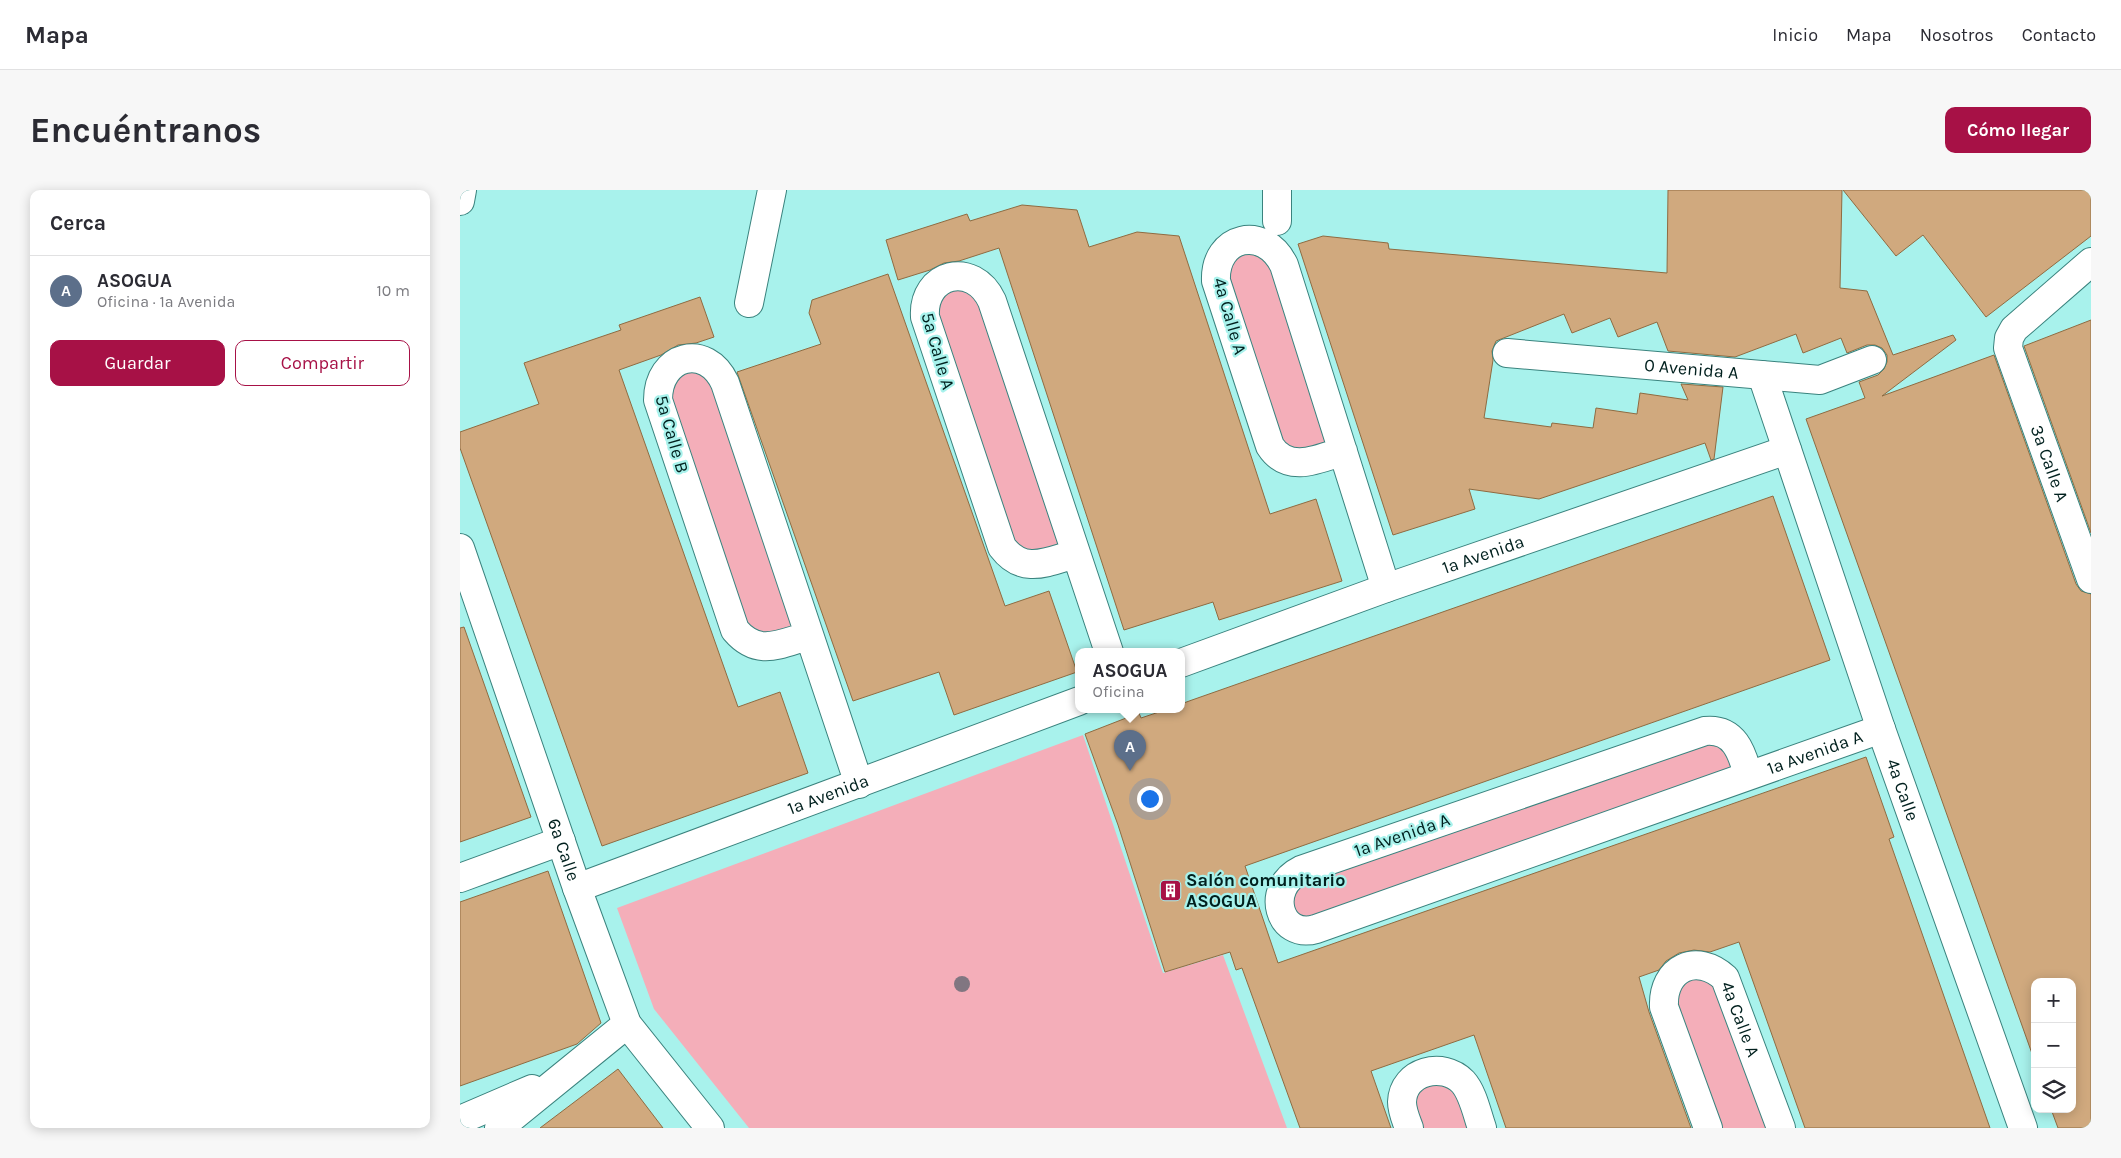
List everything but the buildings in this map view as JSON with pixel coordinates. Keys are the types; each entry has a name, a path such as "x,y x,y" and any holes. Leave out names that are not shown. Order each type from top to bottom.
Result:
{"street":[{"path":"460,201 462,190"},
{"path":"749,303 772,190"},
{"path":"1277,190 1277,221"},
{"name":"4a Calle A","path":"1343,451 1307,462 1296,463 1281,458 1270,446 1216,281 1216,270 1219,260 1226,250 1236,243 1247,240 1259,241 1270,246 1279,255 1284,265 1343,451 1386,588"},
{"name":"3a Calle A","path":"2091,262 2014,329 2009,338 2008,348 2091,579"},
{"name":"5a Calle A","path":"1075,554 1039,564 1028,564 1017,562 1008,556 1002,547 925,317 924,307 927,296 934,286 944,280 956,276 967,277 979,282 987,290 1108,648"},
{"name":"0 Avenida A","path":"1507,353 1820,380 1872,360"},
{"name":"5a Calle B","path":"808,636 772,646 761,647 751,644 735,630 658,400 661,378 667,368 677,362 700,359 712,364 720,372 859,784"},
{"name":"4a Calle","path":"1762,375 1881,729 2023,1128"},
{"name":"1a Avenida","path":"1185,662 1386,588 1787,450"},
{"name":"6a Calle","path":"460,548 464,578 627,1024 710,1128"},
{"name":"1a Avenida","path":"577,888 1075,703"},
{"name":"1a Avenida A","path":"1748,775 1742,754 1734,740 1721,732 1701,732 1301,870 1292,874 1284,882 1279,897 1280,908 1285,918 1293,926 1300,930 1312,930 1881,729"},
{"path":"460,878 561,842"},
{"name":"4a Calle A","path":"1708,1128 1664,1007 1663,996 1672,976 1682,968 1694,965 1711,968 1726,978 1781,1128"},
{"path":"499,1128 627,1024"},
{"path":"1409,1128 1403,1112 1402,1101 1405,1091 1411,1081 1421,1073 1432,1070 1450,1073 1464,1083 1482,1128"},
{"path":"460,1120 561,1077"}],"shaded area":[{"path":"1270,246 1343,451 1286,460 1219,260"},
{"path":"979,282 1075,554 1017,562 927,296"},
{"path":"712,364 808,636 751,644 661,378"},
{"path":"1705,731 1748,775 1309,930 1280,892"},
{"path":"1083,735 1163,973 1223,955 1287,1128 749,1128 654,1009 617,908"},
{"path":"1705,965 1781,1128 1708,1128 1666,986"},
{"path":"1444,1070 1482,1128 1409,1128 1405,1091"}],"place":[{"name":"ASOGUA","path":"1130,771"},
{"name":"Salón comunitario ASOGUA","path":"1170,890"}]}
